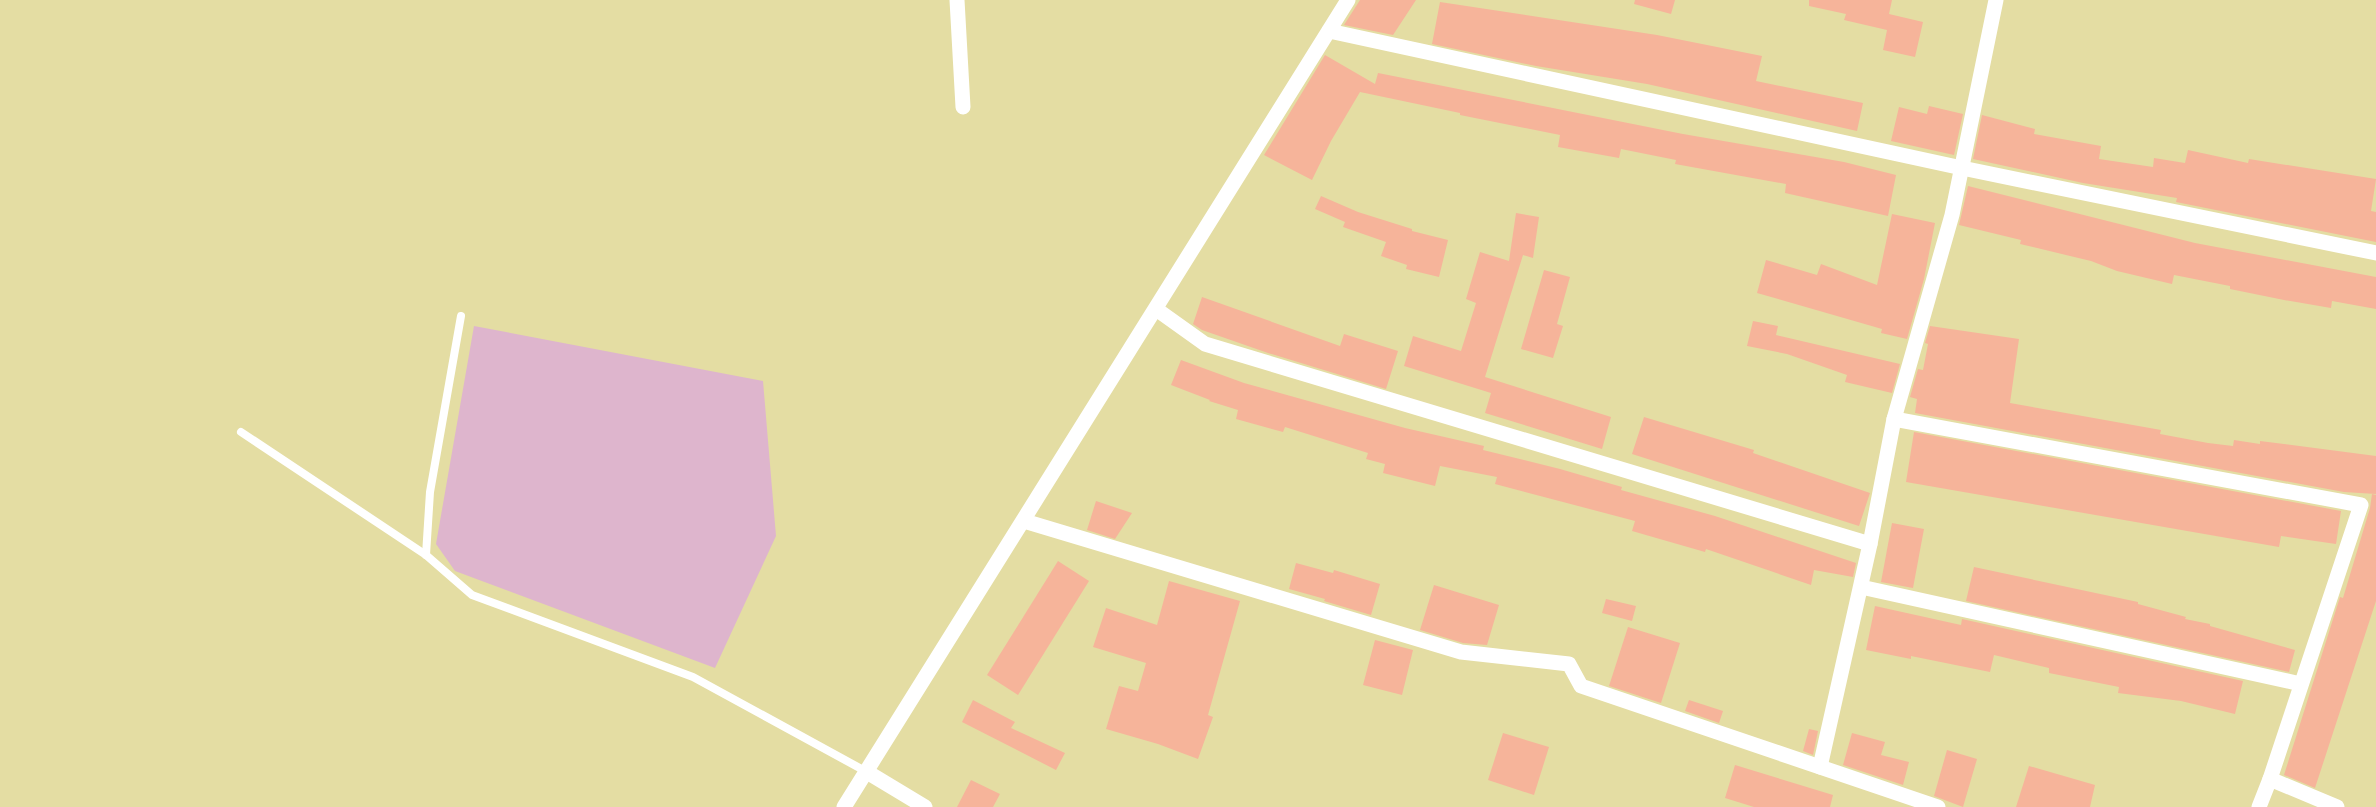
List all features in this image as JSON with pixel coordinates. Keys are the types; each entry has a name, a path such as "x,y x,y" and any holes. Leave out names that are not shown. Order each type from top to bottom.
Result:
{"street":[{"path":"957,0 963,107"},
{"path":"844,807 1348,0"},
{"path":"1820,767 1861,587 1894,418 1952,215 1996,0"},
{"path":"1329,31 1962,168 2376,253"},
{"path":"1156,309 1205,344 1870,544"},
{"path":"1894,418 2361,505 2259,807"},
{"path":"1024,521 1461,652 1569,664 1581,686 1938,807"},
{"path":"1861,587 2301,684"},
{"path":"867,772 925,807"},
{"path":"2270,779 2337,807"}],"lane":[{"path":"426,555 430,492 461,316"},
{"path":"242,432 426,555 472,595 693,677 867,772"}],"shaded area":[{"path":"474,326 763,381 776,536 715,668 455,571 436,544"}],"building":[{"path":"1360,0 1416,0 1393,35 1344,25"},
{"path":"1635,0 1675,0 1671,14 1634,4"},
{"path":"1809,0 1892,0 1889,14 1923,22 1915,57 1883,50 1887,30 1844,20 1846,14 1809,6"},
{"path":"1440,2 1657,35 1762,56 1756,81 1863,103 1857,131 1647,84 1536,66 1432,44"},
{"path":"1325,55 1375,84 1378,73 1683,134 1844,162 1896,175 1888,216 1785,193 1786,184 1675,164 1676,160 1621,149 1619,158 1558,147 1560,135 1360,92 1331,141 1312,180 1264,155"},
{"path":"1929,106 1963,114 1954,155 1891,141 1899,107 1927,114"},
{"path":"1982,115 2035,129 2034,134 2101,146 2099,159 2153,167 2154,158 2185,163 2188,150 2248,163 2249,159 2376,179 2371,211 2376,212 2376,242 2176,202 2177,198 2083,183 1973,159"},
{"path":"1968,186 2195,243 2376,277 2376,309 2332,301 2331,308 2230,289 2230,286 2174,275 2172,284 2117,271 2091,261 2020,244 2021,240 1959,225"},
{"path":"1321,196 1358,212 1412,229 1412,231 1448,240 1439,277 1406,269 1407,265 1381,256 1386,242 1343,227 1345,222 1315,209"},
{"path":"1516,213 1539,217 1533,258 1523,255 1485,377 1611,417 1602,449 1485,413 1491,393 1404,366 1413,336 1461,351 1476,303 1466,299 1480,252 1509,261"},
{"path":"1892,214 1935,223 1924,279 1907,339 1881,333 1882,329 1757,293 1766,260 1817,275 1821,264 1877,285"},
{"path":"1544,270 1570,277 1557,324 1563,326 1553,358 1521,349"},
{"path":"1202,297 1340,346 1344,334 1398,351 1386,389 1268,353 1202,330 1193,324"},
{"path":"1753,321 1778,326 1776,335 1900,364 1892,393 1845,382 1847,375 1787,354 1747,346"},
{"path":"1930,326 2019,339 2010,403 2161,430 2160,434 2208,443 2233,446 2234,440 2260,444 2260,441 2376,456 2376,494 2344,492 1915,413 1917,399 1910,397 1918,369 1923,370 1928,344 1925,343"},
{"path":"1181,360 1244,383 1405,428 1484,446 1483,450 1560,469 1622,487 1621,490 1715,516 1856,563 1853,577 1814,570 1811,585 1706,549 1705,552 1632,531 1635,521 1495,484 1497,477 1440,466 1435,486 1383,473 1385,464 1366,459 1368,453 1285,427 1283,432 1236,419 1238,410 1209,401 1171,385"},
{"path":"1644,417 1754,450 1753,453 1870,493 1859,526 1632,454"},
{"path":"1914,432 2341,511 2336,544 2281,536 2279,547 1906,482"},
{"path":"2372,494 2376,495 2376,601 2315,788 2284,775 2340,597 2343,598 2370,508"},
{"path":"1096,501 1132,513 1115,539 1087,530"},
{"path":"1892,523 1924,529 1913,588 1881,582"},
{"path":"1058,561 1089,581 1018,695 987,675"},
{"path":"1296,563 1333,573 1334,570 1380,584 1371,615 1289,589"},
{"path":"1974,567 2138,602 2138,604 2186,617 2185,619 2210,624 2210,626 2295,650 2289,672 1966,601"},
{"path":"1169,581 1240,601 1208,715 1213,717 1198,759 1158,744 1106,729 1119,686 1138,691 1146,663 1093,647 1106,608 1157,625"},
{"path":"1434,585 1499,605 1487,645 1463,643 1420,630"},
{"path":"1606,599 1636,606 1632,621 1602,613"},
{"path":"1875,606 1961,625 1962,619 2243,681 2235,714 2181,701 2118,693 2119,687 2049,673 2049,668 1994,655 1990,672 1911,656 1911,659 1866,650"},
{"path":"1628,627 1680,643 1661,703 1609,686"},
{"path":"1375,640 1413,650 1402,695 1363,685"},
{"path":"973,700 1015,722 1011,728 1065,753 1056,770 962,722"},
{"path":"1689,700 1723,711 1719,723 1685,711"},
{"path":"1809,729 1818,731 1813,755 1803,751"},
{"path":"1503,733 1549,747 1534,795 1488,780"},
{"path":"1852,733 1885,742 1881,755 1909,762 1903,785 1843,765"},
{"path":"1947,750 1977,759 1963,807 1934,796"},
{"path":"1735,765 1833,795 1830,807 1754,807 1725,798"},
{"path":"2029,766 2095,785 2090,807 2016,807"},
{"path":"971,780 1000,794 993,807 957,807"}]}
